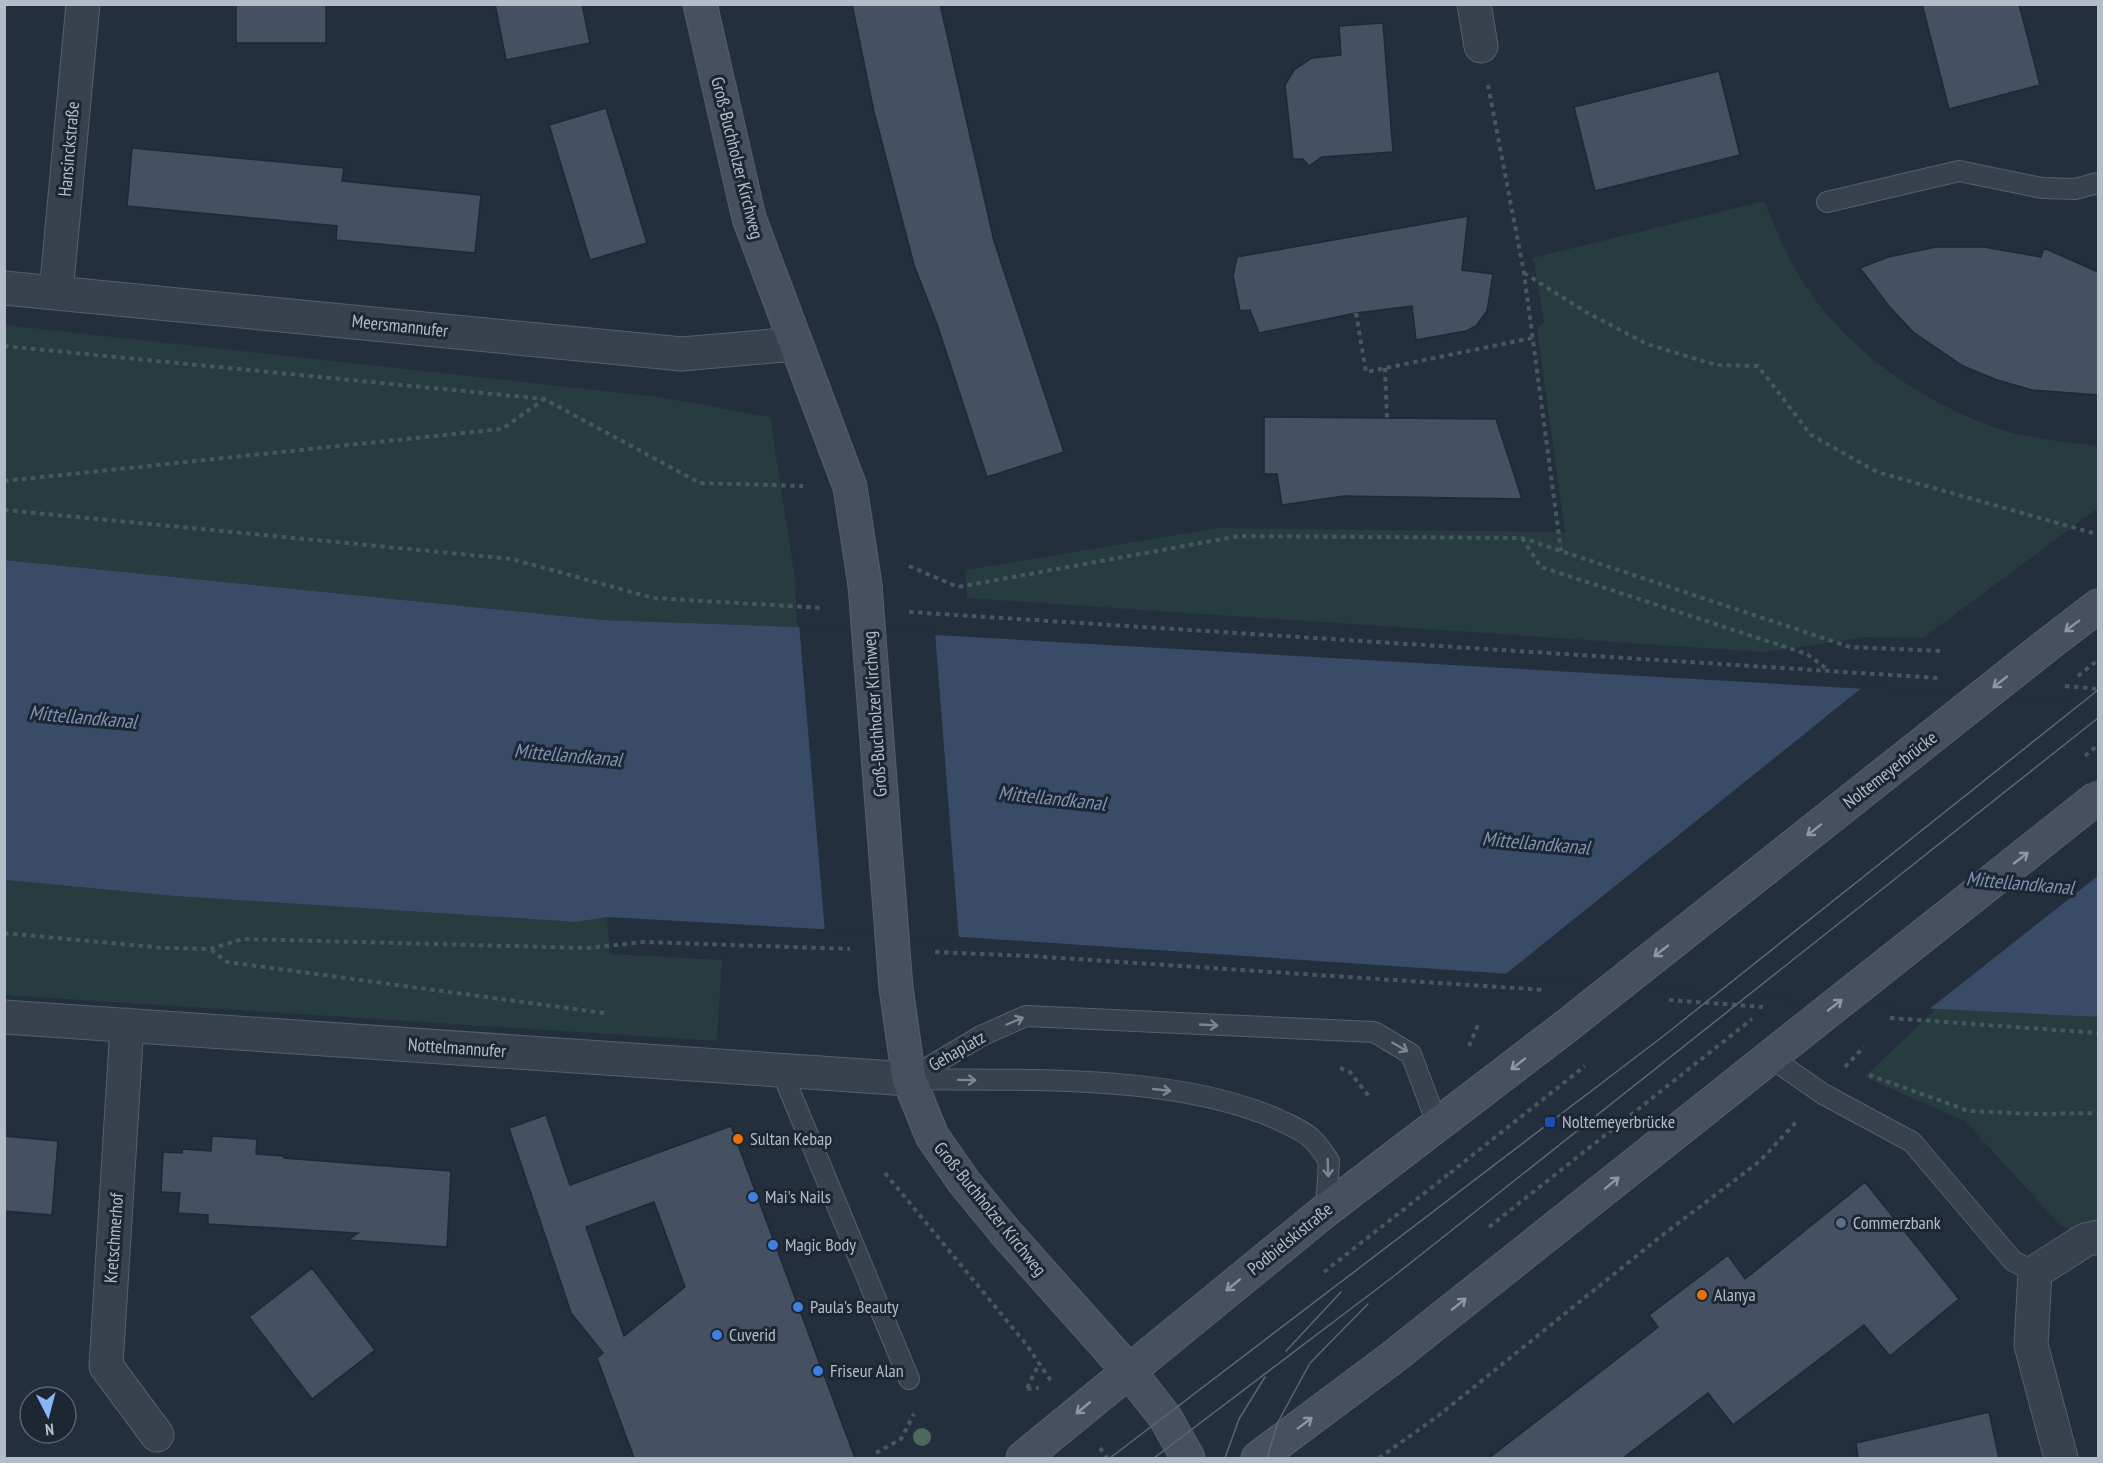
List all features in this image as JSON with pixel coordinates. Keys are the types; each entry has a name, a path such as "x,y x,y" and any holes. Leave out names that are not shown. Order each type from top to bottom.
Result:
{"main road":[{"name":"Groß-Buchholzer Kirchweg","path":"700,4 749,218 850,487 865,585 896,988 909,1079 932,1136 964,1182 1042,1275 1128,1370 1166,1418 1188,1458"},
{"name":"Noltemeyerbrücke","path":"1564,1028 2098,606"},
{"path":"1258,1458 1392,1358 2098,797"},
{"name":"Podbielskistraße","path":"1023,1458 1326,1210 1564,1028"}],"street":[{"name":"Hansinckstraße","path":"56,293 83,4"},
{"path":"1474,4 1481,46"},
{"name":"Meersmannufer","path":"4,288 682,354 795,344"},
{"name":"Nottelmannufer","path":"4,1017 909,1079"},
{"name":"Kretschmerhof","path":"127,1025 106,1366 157,1435"},
{"path":"2061,1458 2031,1345 2035,1272 2085,1240 2098,1237"}],"lane":[{"path":"1827,202 1959,171 2042,188 2075,189 2098,183"},
{"name":"Gehaplatz","path":"909,1079 981,1036 1026,1016 1374,1032 1411,1054 1438,1126"},
{"path":"1780,1049 1822,1094 1912,1142 2013,1261 2035,1272"},
{"path":"781,1070 909,1379"},
{"name":"Gehaplatz","path":"909,1079 1072,1081 1190,1093 1250,1107 1311,1138 1329,1161 1326,1210"}],"path":[{"path":"1481,46 1524,273 1561,551"},
{"path":"1524,273 1586,312 1647,344 1716,365 1758,366 1811,435 1877,472 2093,533"},
{"path":"1356,313 1366,372 1532,338"},
{"path":"4,346 544,399 700,483 803,486"},
{"path":"1385,368 1387,418"},
{"path":"4,481 502,429 544,399"},
{"path":"4,510 512,559 652,598 827,608"},
{"path":"909,566 958,587 1239,536 1522,538 1850,647 1941,651"},
{"path":"908,612 1828,670 1807,654 1541,567 1522,538"},
{"path":"4,933 164,948 210,949 227,962 613,1014"},
{"path":"1513,987 1549,990"},
{"path":"1667,999 1773,1008"},
{"path":"1880,1017 2098,1033"},
{"path":"1379,1458 1438,1416 1760,1161 1864,1047"},
{"path":"1845,1067 1856,1071"},
{"path":"1868,1075 1969,1111 2034,1114 2098,1113"},
{"path":"885,1173 1026,1344"},
{"path":"1324,1272 1450,1173"},
{"path":"1027,1389 1039,1364"},
{"path":"876,1453 901,1439 916,1410 909,1379"}],"green space":[{"path":"1764,201 1790,260 1819,304 1839,328 1888,370 1914,389 1942,404 1999,429 2036,438 2098,446 2098,508 1923,638 1865,637 1764,652 967,598 966,570 1217,528 1565,532 1537,329 1544,321 1533,258"},
{"path":"5,325 659,397 770,417 795,579 797,627 603,620 5,560"},
{"path":"4,880 175,896 576,922 607,917 610,954 722,960 717,1041 5,995"},
{"path":"1936,1009 2098,1017 2098,1237 2085,1240 2058,1223 1965,1121 1864,1077"}],"water":[{"name":"Mittellandkanal","path":"4,560 603,620 797,627 1935,693 2098,707 2098,1017 1936,1009 1571,978 964,937 607,917 576,922 175,896 5,880"}],"pier":[{"path":"799,624 935,632 959,939 825,932"},
{"path":"1864,686 2098,704 2098,876 1927,1011 1502,977"}],"building":[{"path":"236,4 326,4 326,43 236,43"},
{"path":"495,4 582,4 590,43 506,60"},
{"path":"852,4 940,4 994,241 1064,452 987,477 938,327 914,265 874,112"},
{"path":"1922,4 2019,4 2040,85 1949,109"},
{"path":"1383,23 1393,152 1322,157 1309,166 1303,159 1293,159 1285,85 1294,70 1312,58 1341,55 1339,26"},
{"path":"1719,71 1740,155 1595,191 1574,107"},
{"path":"606,108 647,243 590,260 549,125"},
{"path":"132,148 344,168 342,181 481,195 475,253 336,240 337,226 127,206"},
{"path":"1468,216 1462,270 1493,274 1487,311 1476,326 1466,331 1416,340 1412,306 1356,313 1259,333 1250,310 1240,311 1233,276 1237,257"},
{"path":"1936,247 1984,247 2041,257 2044,248 2098,272 2098,395 2032,390 1997,380 1963,366 1913,332 1888,305 1860,268 1888,257"},
{"path":"1264,417 1496,419 1522,499 1344,496 1282,505 1277,474 1264,474"},
{"path":"546,1115 570,1185 731,1126 855,1458 634,1458 597,1358 603,1353 571,1313 509,1128","holes":["654,1202 685,1287 624,1336 586,1227"]},
{"path":"4,1136 58,1141 52,1215 4,1211"},
{"path":"212,1136 257,1139 256,1154 451,1171 447,1247 348,1240 358,1233 208,1224 208,1215 178,1213 180,1193 161,1192 163,1152 182,1153 182,1149 211,1151"},
{"path":"1865,1182 1959,1299 1890,1356 1864,1325 1733,1425 1708,1393 1623,1458 1489,1458 1658,1327 1649,1315 1728,1255 1745,1279"},
{"path":"312,1268 375,1350 312,1399 249,1317"},
{"path":"1989,1412 1999,1458 1858,1458 1856,1443"}],"tram line":[{"path":"1110,1458 1666,1034 2098,690"},
{"path":"1154,1458 1394,1276 2098,718"},
{"path":"1286,1351 1341,1292"},
{"path":"1267,1458 1278,1422 1310,1363 1368,1304"},
{"path":"1225,1458 1239,1419 1265,1377"}],"place":[{"name":"Noltemeyerbrücke","path":"1550,1122"},
{"name":"Sultan Kebap","path":"738,1139"},
{"name":"Mai's Nails","path":"753,1197"},
{"name":"Commerzbank","path":"1841,1223"},
{"name":"Magic Body","path":"773,1245"},
{"name":"Alanya","path":"1702,1295"},
{"name":"Paula's Beauty","path":"798,1307"},
{"name":"Cuverid","path":"717,1335"},
{"name":"Friseur Alan","path":"818,1371"}]}
